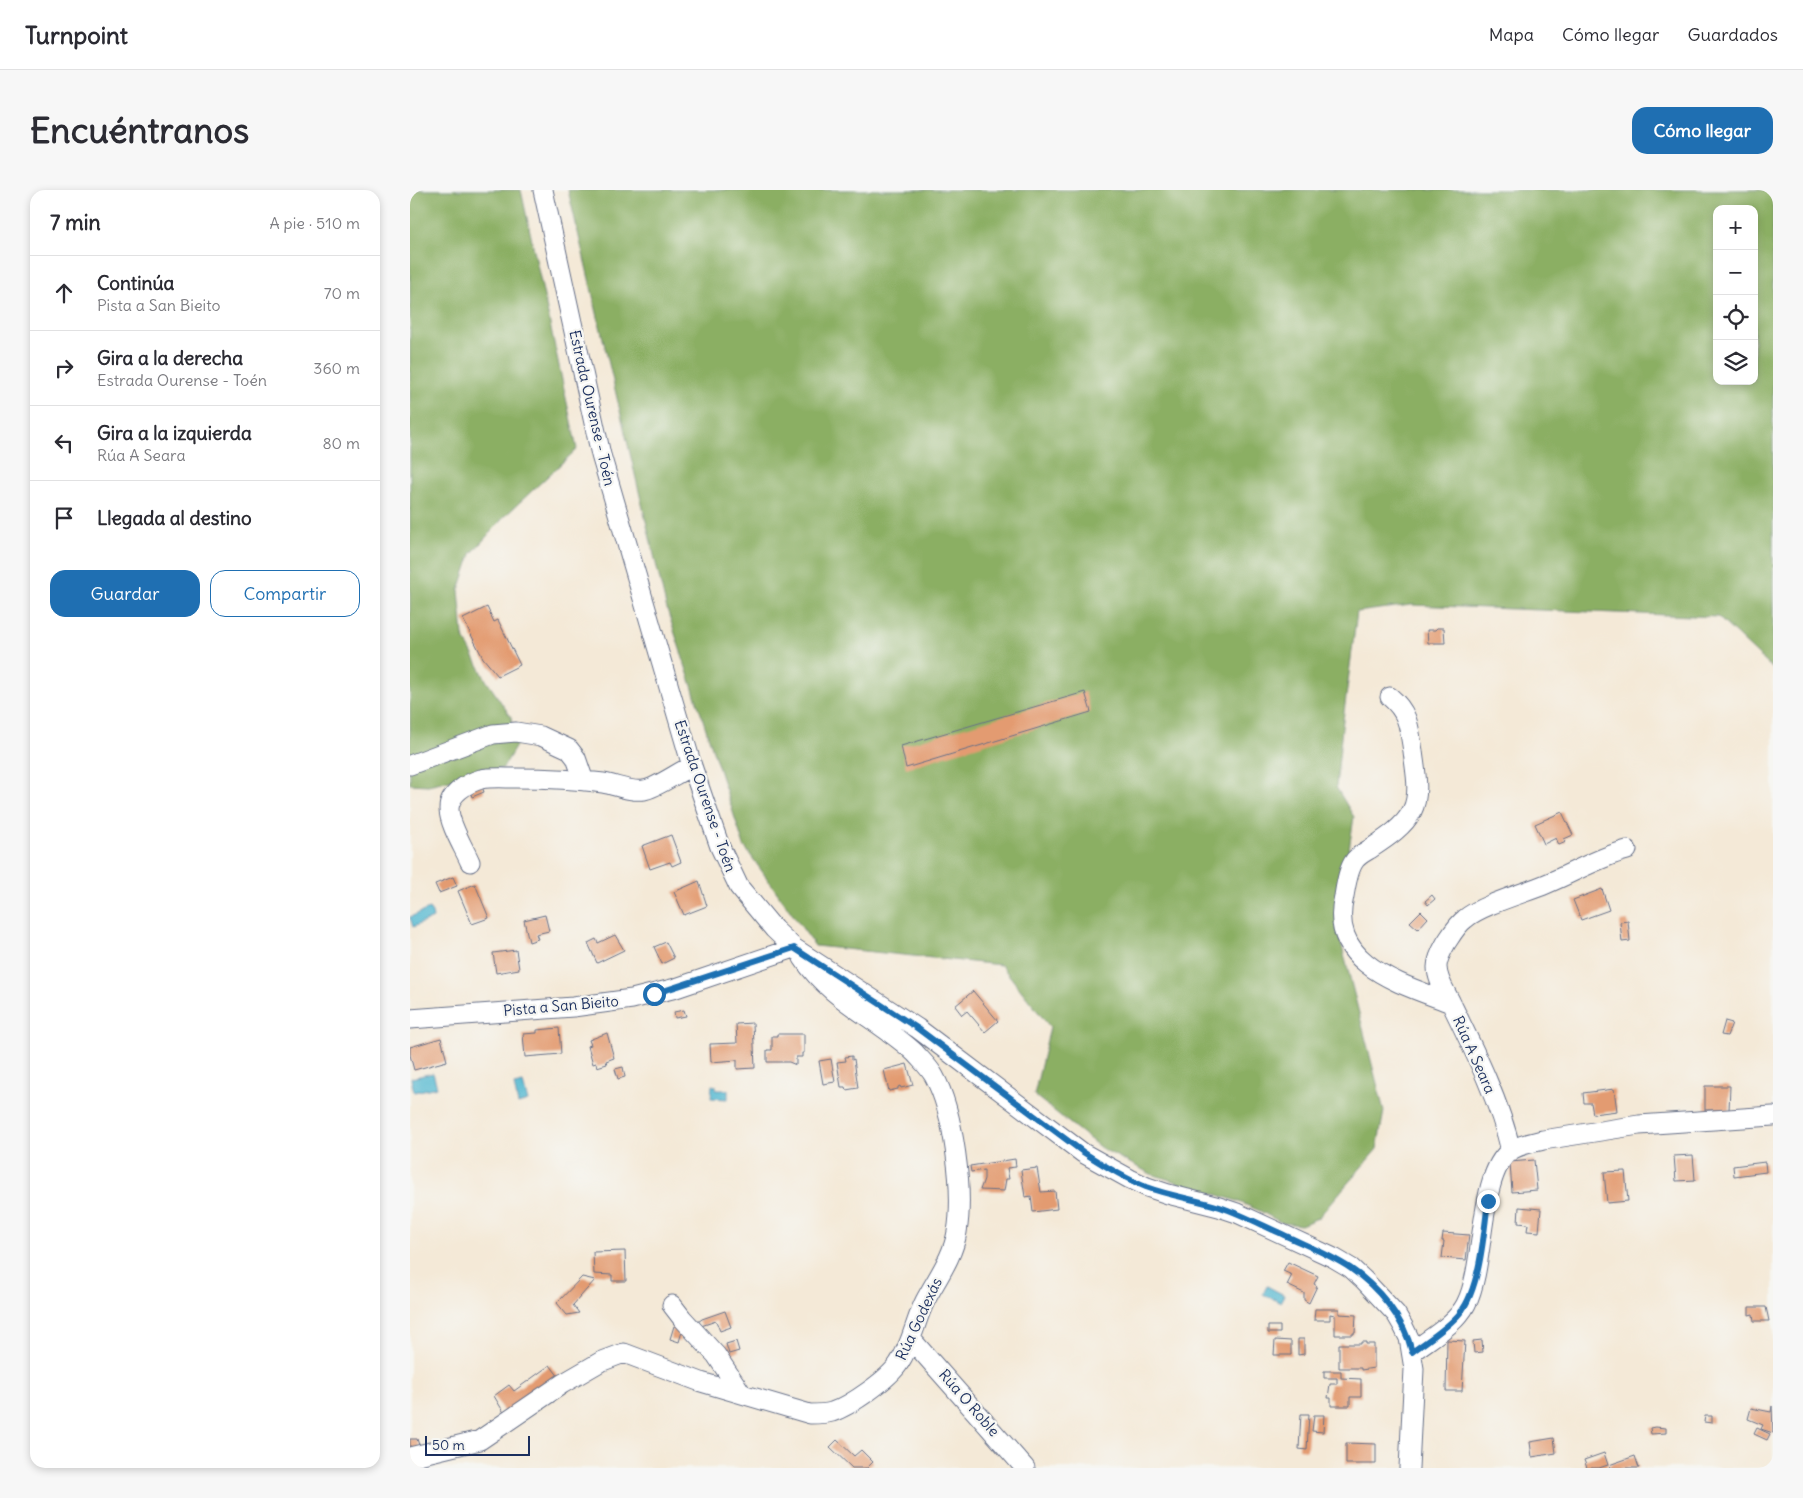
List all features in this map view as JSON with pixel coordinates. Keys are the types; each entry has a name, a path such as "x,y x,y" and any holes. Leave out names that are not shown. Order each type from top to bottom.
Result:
{"street":[{"name":"Estrada Ourense - Toén","path":"543,190 601,455 692,766 720,847 739,887 774,929 796,949 917,1028 1100,1163 1147,1187 1237,1213 1334,1258 1351,1268 1396,1314 1406,1332 1412,1352 1413,1386 1409,1468"},
{"name":"Rúa A Seara","path":"1390,697 1404,711 1408,720 1416,773 1414,805 1403,823 1354,862 1342,900 1341,925 1354,951 1375,971 1397,982 1451,1002 1473,1048 1499,1112 1511,1151"},
{"path":"410,765 493,734 516,732 541,736 569,749 576,758 584,781"},
{"path":"470,862 450,814 450,802 459,791 470,783 482,779 532,778 584,781 625,789 645,790 653,788 692,766"},
{"path":"1451,1002 1439,979 1437,966 1448,941 1464,919 1479,910 1627,850"},
{"name":"Pista a San Bieito","path":"410,1018 573,1007 632,999 676,988 796,949"},
{"name":"Rúa Godexás","path":"410,1457 480,1440 562,1384 600,1362 624,1353 701,1382 810,1414 833,1412 850,1404 891,1374 898,1365 911,1339 925,1301 950,1256 955,1243 959,1216 958,1184 948,1117 940,1090 927,1066 905,1044 820,981 796,949"},
{"path":"1412,1352 1453,1320 1465,1305 1472,1288 1478,1262 1494,1173 1500,1162 1511,1151 1528,1143 1638,1125 1773,1116"},
{"path":"672,1305 716,1355 742,1394"},
{"name":"Rúa O Roble","path":"911,1339 1025,1468"}],"green space":[{"path":"410,190 521,190 577,449 505,516 471,554 459,590 463,636 486,680 511,717 517,744 503,768 428,785 410,784"},
{"path":"568,190 1773,190 1773,669 1718,617 1411,605 1357,612 1336,787 1354,817 1337,927 1384,1111 1377,1149 1318,1218 1301,1225 1282,1223 1237,1201 1151,1174 1101,1148 1034,1095 1050,1027 1001,965 815,946 744,846 666,606"}],"water":[{"path":"429,909 433,918 413,927 410,917"},
{"path":"433,1073 437,1087 414,1092 411,1078"},
{"path":"523,1083 528,1101 518,1104 514,1085"},
{"path":"712,1085 716,1086 716,1090 728,1090 728,1099 711,1098"},
{"path":"1267,1286 1284,1295 1280,1302 1263,1294"}],"building":[{"path":"487,607 494,622 498,620 520,665 498,676 483,658 463,619"},
{"path":"1437,628 1444,628 1445,643 1428,643 1427,630 1435,630"},
{"path":"1085,692 1091,712 906,768 901,746"},
{"path":"481,784 484,792 472,797 469,788"},
{"path":"1562,812 1573,835 1564,839 1566,842 1559,845 1556,838 1544,844 1535,824"},
{"path":"671,835 681,862 672,866 670,862 650,869 642,846"},
{"path":"453,877 457,886 439,893 435,884"},
{"path":"699,881 707,906 684,915 674,892"},
{"path":"475,884 489,918 472,924 458,891"},
{"path":"1602,889 1609,910 1581,920 1573,900"},
{"path":"1432,895 1435,899 1428,905 1425,901"},
{"path":"1421,911 1428,918 1418,929 1410,922"},
{"path":"545,915 549,931 536,934 538,939 529,942 524,920"},
{"path":"1628,921 1630,941 1622,942 1620,922"},
{"path":"615,935 624,950 597,963 588,943 596,939 598,943"},
{"path":"666,942 674,958 662,964 654,947"},
{"path":"516,950 519,969 496,973 493,953"},
{"path":"973,991 998,1021 985,1032 967,1011 962,1015 955,1006"},
{"path":"684,1010 686,1016 675,1018 674,1012"},
{"path":"1725,1021 1732,1023 1727,1036 1721,1035"},
{"path":"753,1023 755,1068 737,1069 737,1060 711,1062 710,1044 737,1043 736,1024"},
{"path":"559,1028 561,1054 525,1057 523,1034 537,1033 537,1030"},
{"path":"607,1033 614,1058 606,1061 607,1064 597,1067 596,1063 593,1064 588,1046 591,1045 589,1040"},
{"path":"777,1034 804,1034 804,1053 802,1053 802,1057 796,1057 796,1065 789,1062 767,1062 767,1050 772,1050 772,1036 777,1036"},
{"path":"441,1038 447,1061 414,1070 410,1047"},
{"path":"852,1056 858,1088 846,1090 845,1087 841,1087 837,1062 846,1061 845,1057"},
{"path":"831,1059 835,1082 823,1084 819,1061"},
{"path":"907,1064 913,1085 901,1088 900,1086 898,1089 889,1091 884,1070"},
{"path":"623,1067 625,1077 618,1079 615,1069"},
{"path":"1705,1086 1730,1086 1729,1110 1705,1110"},
{"path":"1614,1089 1617,1111 1593,1114 1591,1103 1584,1103 1583,1093"},
{"path":"1693,1155 1695,1180 1676,1181 1674,1156"},
{"path":"1015,1159 1016,1167 1007,1168 1009,1179 1006,1179 1004,1191 980,1190 984,1179 984,1170 971,1172 970,1166"},
{"path":"1534,1160 1537,1190 1512,1192 1510,1162"},
{"path":"1765,1162 1766,1172 1734,1176 1733,1166"},
{"path":"1037,1168 1041,1192 1055,1191 1057,1209 1033,1212 1031,1196 1025,1197 1021,1170"},
{"path":"1625,1171 1628,1201 1607,1203 1604,1172"},
{"path":"1519,1207 1541,1209 1539,1232 1527,1231 1528,1224 1518,1223"},
{"path":"1443,1233 1469,1235 1466,1260 1442,1258"},
{"path":"625,1251 626,1281 612,1281 612,1275 594,1274 593,1252"},
{"path":"1288,1262 1318,1276 1314,1284 1317,1286 1309,1303 1304,1300 1304,1293 1287,1285 1292,1275 1283,1271"},
{"path":"582,1277 595,1280 573,1305 579,1313 567,1315 557,1303"},
{"path":"1749,1307 1766,1307 1769,1321 1754,1321 1753,1314 1749,1315"},
{"path":"1315,1309 1339,1309 1339,1314 1356,1315 1355,1333 1353,1335 1335,1335 1335,1315 1330,1314 1330,1320 1314,1320"},
{"path":"725,1311 731,1327 720,1331 716,1321 701,1326 698,1322 702,1319"},
{"path":"674,1326 683,1328 679,1342 670,1339"},
{"path":"1268,1326 1280,1326 1280,1333 1268,1333"},
{"path":"1298,1339 1304,1339 1304,1354 1298,1355"},
{"path":"1275,1340 1291,1341 1291,1355 1274,1355"},
{"path":"1447,1340 1465,1341 1462,1391 1446,1391"},
{"path":"1482,1340 1483,1352 1474,1353 1473,1341"},
{"path":"736,1341 739,1351 729,1354 726,1344"},
{"path":"1361,1342 1374,1344 1374,1368 1361,1370 1361,1368 1339,1368 1339,1344 1361,1344"},
{"path":"550,1365 559,1377 506,1416 494,1396 509,1385 514,1391"},
{"path":"1324,1371 1341,1371 1341,1378 1361,1379 1361,1397 1350,1397 1350,1406 1331,1406 1331,1398 1328,1398 1330,1384 1337,1384 1337,1378 1324,1378"},
{"path":"1772,1406 1773,1433 1761,1429 1763,1425 1748,1419 1751,1408 1771,1412"},
{"path":"1301,1414 1309,1414 1307,1450 1299,1449"},
{"path":"1314,1415 1324,1415 1323,1432 1312,1431"},
{"path":"1705,1416 1712,1416 1712,1423 1704,1422"},
{"path":"1650,1428 1666,1428 1666,1433 1651,1434"},
{"path":"1757,1428 1770,1434 1767,1440 1754,1434"},
{"path":"1554,1438 1556,1453 1532,1457 1530,1442"},
{"path":"410,1439 417,1439 420,1448 410,1451"},
{"path":"837,1440 854,1456 861,1450 873,1462 867,1468 852,1468 830,1447"},
{"path":"1346,1443 1376,1444 1376,1464 1346,1464"},
{"path":"1604,1453 1608,1465 1599,1468 1587,1468 1584,1460"},
{"path":"1635,1456 1639,1468 1610,1468 1609,1465"}],"route":[{"path":"654,994 794,948 917,1028 1100,1163 1147,1187 1237,1213 1334,1258 1351,1268 1396,1314 1409,1338 1412,1352 1453,1320 1465,1305 1472,1288 1478,1262 1488,1201"}]}
